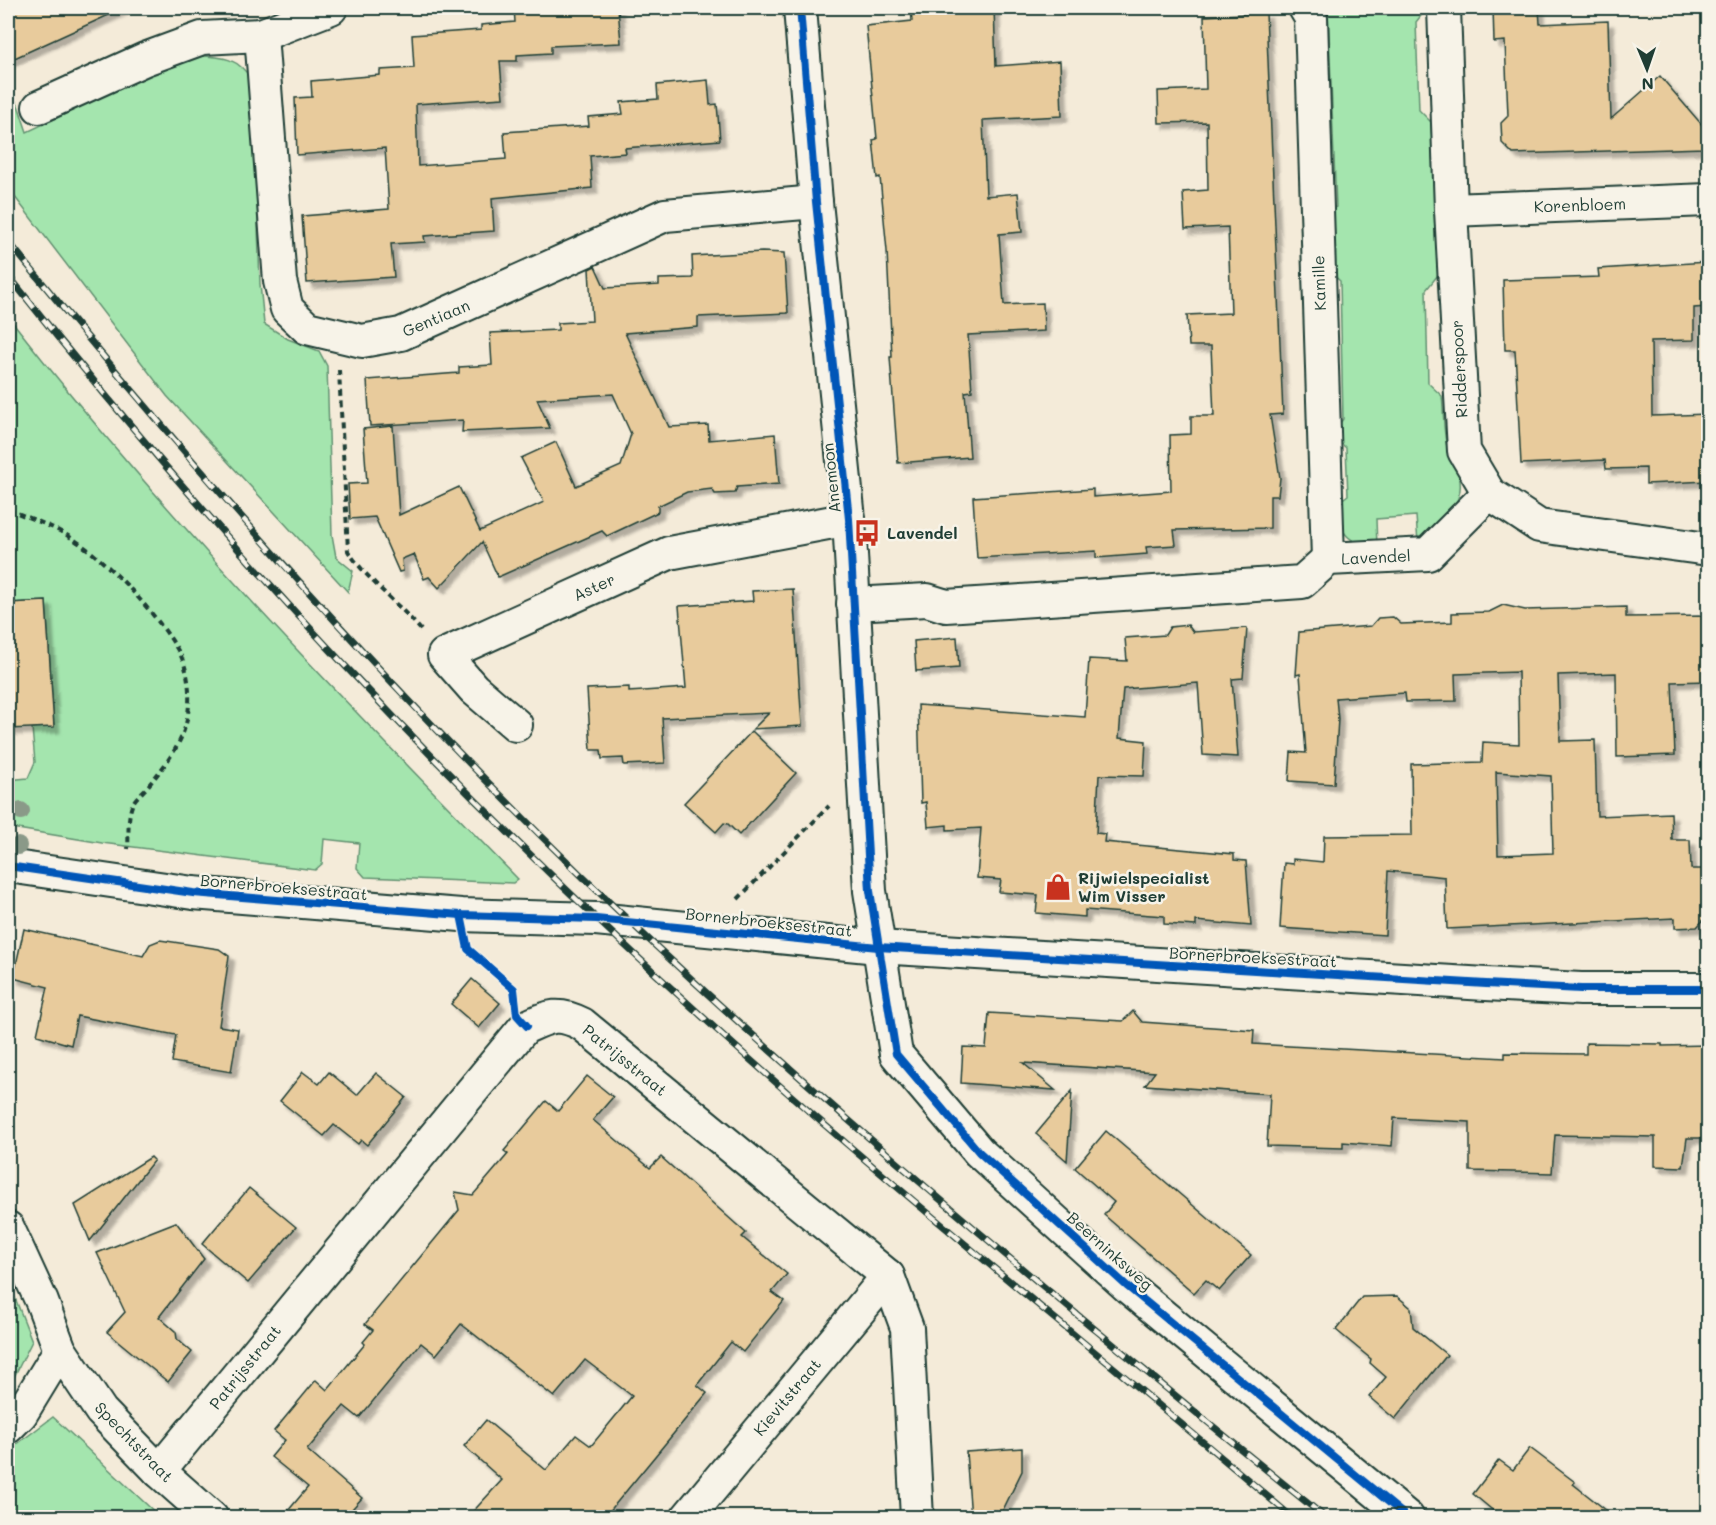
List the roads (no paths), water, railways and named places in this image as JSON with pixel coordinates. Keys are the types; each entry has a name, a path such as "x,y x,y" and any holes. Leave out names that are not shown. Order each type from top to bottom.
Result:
{"street":[{"path":"39,107 145,58 202,38 261,35 331,8"},
{"name":"Anemoon","path":"800,8 816,202 849,519 861,772 870,891 878,947"},
{"name":"Kamille","path":"1305,8 1311,18 1328,559"},
{"name":"Ridderspoor","path":"1444,8 1451,210 1464,451 1489,493 1539,526 1708,549"},
{"name":"Gentiaan","path":"261,35 280,281 287,309 307,328 362,341 401,334 665,215 816,202"},
{"name":"Korenbloem","path":"1451,210 1708,200"},
{"name":"Lavendel","path":"853,604 927,600 946,606 1302,582 1328,559 1428,554 1489,493"},
{"name":"Aster","path":"516,724 474,689 444,655 669,553 849,519"},
{"name":"Bornerbroeksestraat","path":"8,866 125,884 449,914 596,919 707,928 878,947 1498,985 1581,989 1708,989"},
{"name":"Beerninksweg","path":"878,947 896,1054 979,1152 1128,1287 1408,1518"},
{"name":"Patrijsstraat","path":"159,1471 524,1028 545,1017 566,1016 582,1024 888,1276"},
{"name":"Spechtstraat","path":"8,1228 42,1302 60,1350 101,1411 159,1471 212,1518"},
{"path":"888,1276 907,1328 917,1518"},
{"name":"Kievitstraat","path":"687,1518 888,1276"},
{"path":"8,1427 21,1413 60,1350"}],"railway":[{"path":"8,241 145,406 287,568 433,725 584,878 763,1045 855,1126 1042,1285 1326,1518"},
{"path":"8,275 172,474 258,571 346,667 527,852 716,1029 858,1154 1293,1518"}],"place":[{"name":"Lavendel","path":"867,533"},
{"name":"Rijwielspecialist Wim Visser","path":"1058,887"}]}
